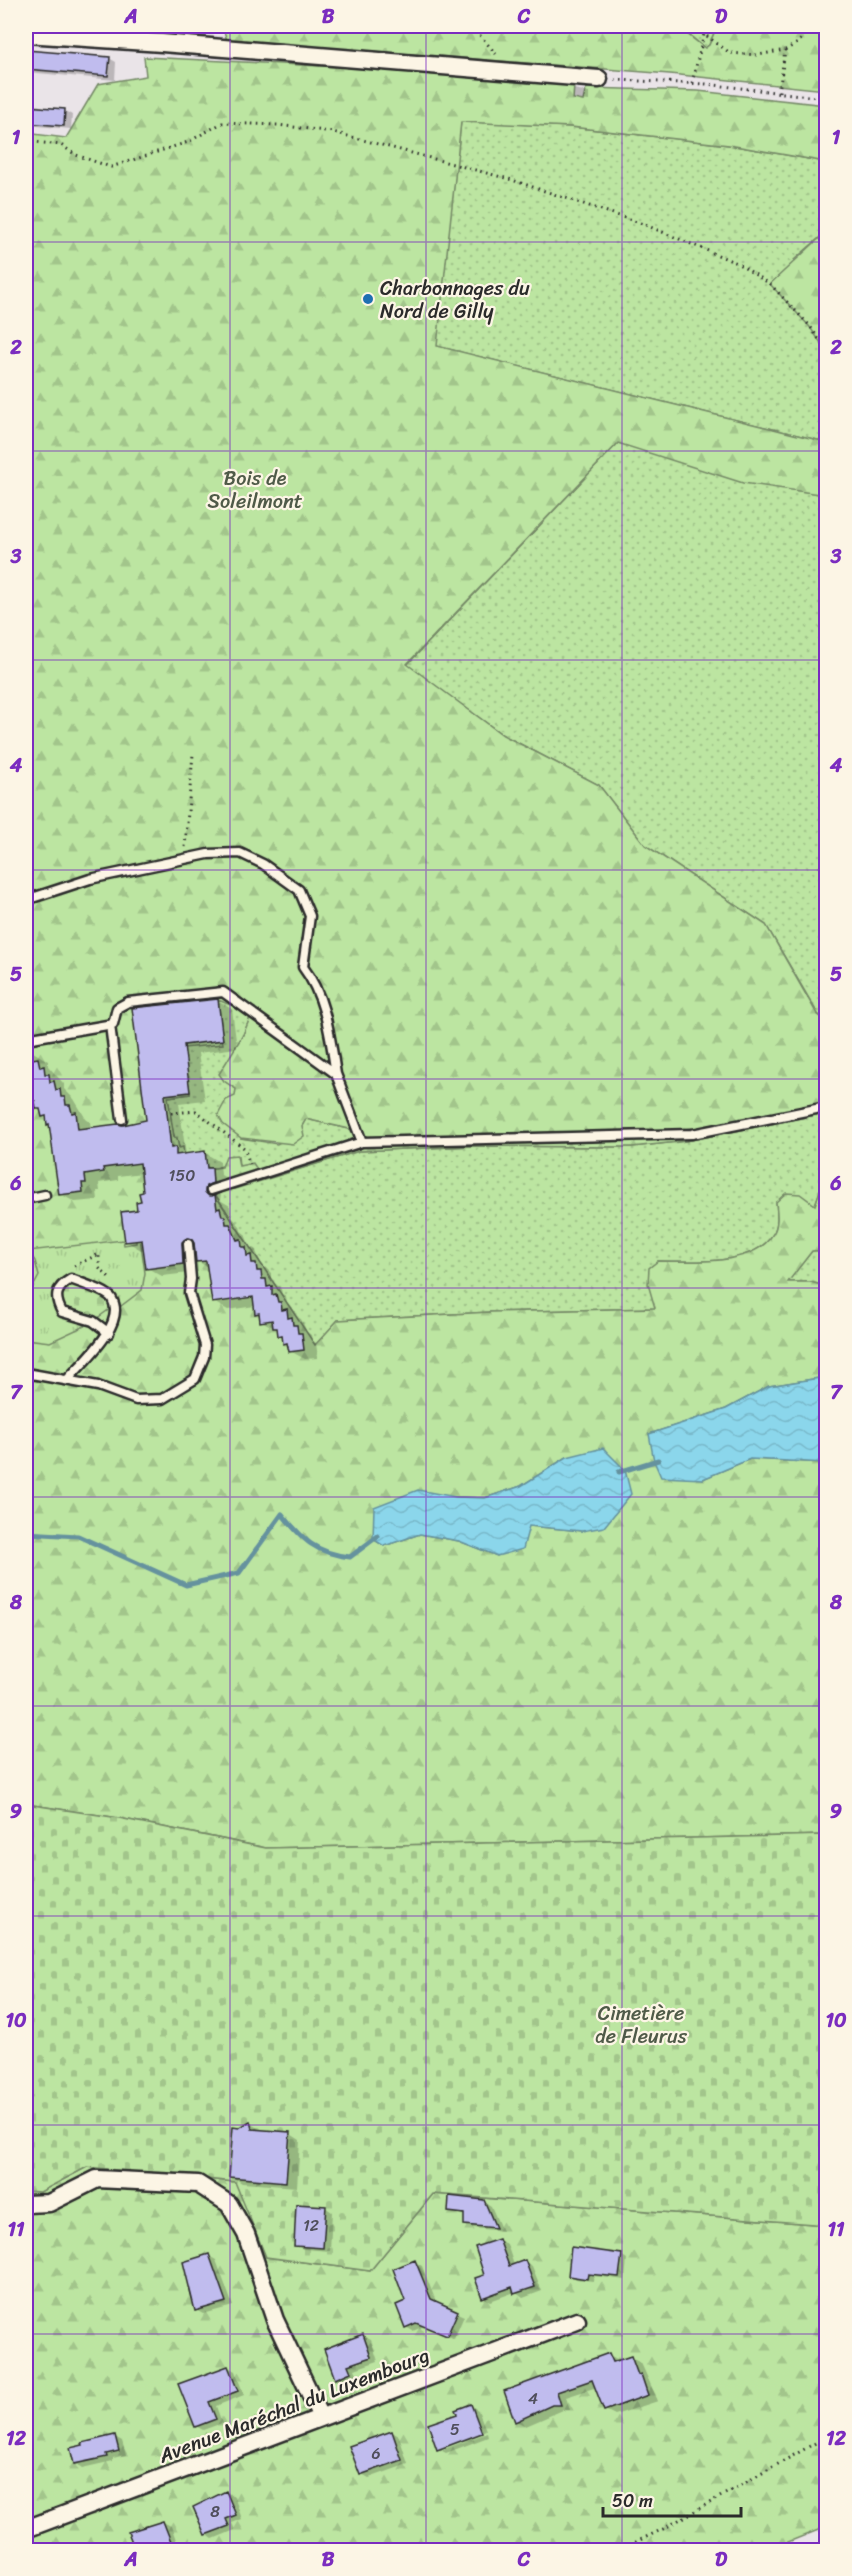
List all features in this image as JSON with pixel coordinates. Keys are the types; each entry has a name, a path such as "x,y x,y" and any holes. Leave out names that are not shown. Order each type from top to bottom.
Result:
{"street":[{"path":"26,34 599,79"},
{"path":"26,2205 49,2203 97,2179 198,2184 229,2204 246,2234 275,2320 321,2417"},
{"name":"Avenue Maréchal du Luxembourg","path":"26,2529 577,2320"},
{"path":"26,2516 54,2518"}],"lane":[{"path":"26,900 90,879 184,861 208,854 240,853 263,864 299,890 310,916 303,966 315,982 324,1011 336,1074 362,1142"},
{"path":"26,1039 113,1024 117,1008 128,1002 224,992 336,1074"},
{"path":"110,1025 122,1119"},
{"path":"211,1190 362,1142 692,1134 826,1107"},
{"path":"26,1199 45,1195"},
{"path":"26,1373 98,1386 136,1400 162,1399 195,1379 204,1357 205,1345 189,1293 191,1279 188,1244"},
{"path":"67,1380 108,1333 114,1319 113,1300 107,1294 71,1279 62,1284 56,1292 57,1302 62,1312 93,1321 108,1333"}],"path":[{"path":"472,26 500,58 501,71"},
{"path":"692,83 706,26"},
{"path":"704,34 730,53 758,55 785,50 798,43 811,26"},
{"path":"779,92 785,50"},
{"path":"599,79 692,83 826,98"},
{"path":"26,141 61,145 76,155 111,167 188,142 222,123 278,125 344,135 509,179 643,224 737,263 770,284 810,326 826,350"},
{"path":"184,861 193,754"},
{"path":"171,1113 196,1111 244,1148 255,1176"},
{"path":"71,1279 73,1266 99,1254 99,1268 113,1283 113,1300"},
{"path":"619,2550 663,2529 826,2437"}],"green space":[{"path":"222,26 683,26 682,30 705,48 709,45 717,26 826,26 826,90 670,74 227,40"},
{"path":"683,26 717,26 709,45 705,48 682,29"},
{"name":"Bois de Soleilmont","path":"144,57 360,68 574,85 573,99 583,101 586,88 698,91 826,105 826,162 729,145 571,127 461,122 437,346 826,442 826,495 743,483 618,443 407,664 503,735 599,785 645,845 766,925 817,1014 826,1021 826,1113 686,1141 632,1147 474,1146 359,1151 215,1195 315,1345 338,1320 491,1312 655,1308 648,1284 649,1268 658,1261 721,1260 752,1252 764,1245 775,1230 776,1202 786,1193 800,1194 815,1205 821,1188 826,1185 826,1250 812,1251 788,1282 810,1282 826,1286 826,1377 769,1386 726,1409 649,1434 703,1479 750,1459 826,1463 826,1835 266,1848 119,1818 26,1804 26,133 66,138 98,84 146,76","holes":["218,1000 252,1013 243,1035 219,1074 224,1081 236,1089 235,1096 226,1100 218,1115 223,1124 241,1138 293,1144 304,1136 302,1126 306,1119 358,1131 360,1138 258,1171 253,1163 239,1166 237,1155 226,1156 222,1167 207,1169 184,1155 183,1147 179,1148 177,1138 174,1138 168,1097 190,1094 183,1048 223,1044","567,1457 582,1531 529,1526 497,1556 459,1541 420,1534 384,1546 373,1539 456,1497 485,1498 521,1486"]},
{"path":"461,121 571,127 729,145 826,162 826,232 794,260 810,326 826,350 826,442 436,346"},
{"path":"826,232 826,350 809,326 770,284"},
{"path":"618,443 794,490 826,495 826,1021 818,1014 766,925 645,845 599,785 503,735 407,665"},
{"path":"217,999 252,1013 243,1035 220,1074 224,1081 236,1089 241,1138 277,1144 302,1126 306,1119 358,1131 360,1138 257,1171 239,1166 238,1156 223,1166 213,1168 202,1166 187,1157 174,1134 168,1097 190,1094 183,1048"},
{"path":"826,1113 826,1185 821,1188 815,1205 776,1202 777,1218 773,1234 764,1245 737,1257 704,1261 658,1261 656,1308 491,1312 338,1320 315,1346 215,1194 359,1151 474,1146 632,1147 686,1141"},
{"path":"136,1238 140,1238 145,1273 142,1290 117,1309 107,1297 70,1283 60,1294 63,1306 70,1313 91,1323 50,1342 26,1339 26,1300 39,1276 35,1261 28,1251 123,1240 124,1245 136,1243"},
{"path":"826,1250 826,1286 810,1282 787,1282 812,1251"},
{"path":"71,1283 107,1297 111,1308 96,1319 72,1313 64,1306 60,1294"},
{"name":"Cimetière de Fleurus","path":"26,1804 119,1818 266,1848 826,1835 826,2225 433,2194 370,2271 266,2257 235,2182 87,2167 40,2192 26,2191"},
{"path":"87,2167 236,2182 266,2257 370,2271 433,2194 826,2225 826,2527 768,2550 26,2550 26,2191 40,2192"}],"water":[{"path":"826,1377 826,1463 750,1459 703,1479 661,1477 654,1461 649,1434 726,1409 769,1386"},
{"path":"603,1448 625,1470 631,1494 604,1527 582,1531 529,1526 523,1549 497,1556 459,1541 420,1534 384,1546 373,1539 374,1507 418,1490 456,1497 485,1498 521,1486 567,1457"}],"building":[{"path":"26,50 110,57 108,76 26,69"},
{"path":"26,106 65,109 64,126 26,123"},
{"path":"218,999 223,1040 184,1045 190,1092 165,1095 171,1148 176,1147 176,1155 205,1151 207,1168 212,1168 213,1183 206,1186 205,1192 209,1196 215,1195 217,1209 220,1208 222,1216 225,1216 226,1224 230,1224 237,1240 241,1239 242,1247 246,1247 247,1256 251,1255 252,1263 256,1263 257,1271 261,1271 262,1279 266,1279 267,1287 272,1286 272,1295 276,1294 278,1302 281,1302 282,1310 287,1309 288,1318 292,1317 293,1325 297,1325 298,1333 302,1333 304,1350 289,1352 287,1343 283,1344 282,1335 278,1336 277,1328 273,1328 272,1320 260,1322 259,1313 255,1314 253,1297 212,1303 206,1261 196,1262 194,1243 191,1239 187,1238 182,1242 183,1264 146,1269 142,1240 125,1242 121,1212 137,1210 136,1202 141,1201 139,1193 143,1192 140,1163 103,1168 104,1172 85,1175 86,1183 82,1183 83,1192 59,1195 49,1124 47,1125 46,1116 42,1117 40,1109 36,1109 35,1101 31,1101 30,1093 26,1094 26,1060 38,1058 40,1067 44,1066 45,1074 49,1074 50,1082 54,1081 56,1090 60,1089 61,1097 65,1097 66,1105 70,1105 72,1113 76,1112 78,1129 123,1125 146,1120 132,1008"},
{"path":"250,2121 252,2129 290,2132 286,2182 229,2177 233,2127 239,2128"},
{"path":"449,2196 484,2200 496,2228 464,2225 464,2214 448,2212"},
{"path":"296,2204 326,2206 323,2248 294,2246"},
{"path":"499,2239 509,2266 525,2260 535,2287 514,2294 512,2287 482,2298 475,2278 484,2275 475,2247"},
{"path":"571,2247 622,2254 619,2277 588,2274 587,2279 568,2276"},
{"path":"209,2254 226,2302 195,2311 183,2262"},
{"path":"415,2260 431,2299 458,2311 447,2336 416,2323 405,2328 396,2305 405,2301 393,2269"},
{"path":"363,2334 371,2357 348,2365 351,2372 335,2379 324,2349"},
{"path":"609,2353 613,2362 631,2356 638,2375 641,2374 648,2395 604,2411 592,2380 557,2392 561,2405 552,2405 515,2422 504,2391"},
{"path":"228,2366 238,2391 209,2402 216,2419 195,2427 178,2384"},
{"path":"471,2404 482,2433 437,2450 428,2424 457,2414 455,2410"},
{"path":"392,2431 402,2460 360,2475 349,2446"},
{"path":"115,2435 119,2451 106,2454 107,2457 74,2464 70,2448"},
{"path":"226,2491 236,2515 226,2519 229,2526 205,2535 193,2507"},
{"path":"163,2521 172,2544 155,2550 135,2550 128,2532"}],"waterway":[{"path":"619,1472 658,1460"},
{"path":"26,1533 78,1536 186,1585 239,1573 282,1514 311,1544 338,1555 350,1557 378,1536"}],"place":[{"name":"Charbonnages du Nord de Gilly","path":"368,299"}]}
